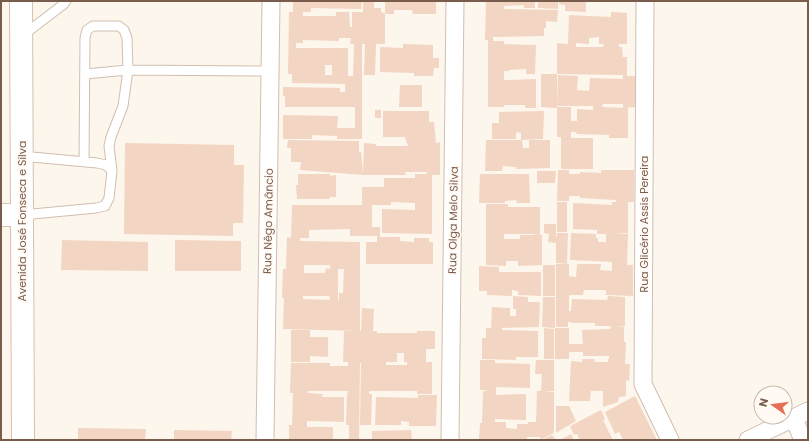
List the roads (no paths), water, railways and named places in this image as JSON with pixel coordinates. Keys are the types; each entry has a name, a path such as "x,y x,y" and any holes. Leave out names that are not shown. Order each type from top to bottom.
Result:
{"main road":[{"name":"Avenida José Fonseca e Silva","path":"21,1 22,156 12,215 23,440"}],"street":[{"name":"Rua Nêgo Amâncio","path":"264,440 271,1"},
{"name":"Rua Olga Melo Silva","path":"450,440 455,1"},
{"name":"Rua Glicério Assis Pereira","path":"645,1 643,384 670,440"},
{"path":"748,440 801,415 803,440"}],"lane":[{"path":"21,37 66,1"},
{"path":"12,215 96,208 104,206 109,198 112,171 109,146 123,106 128,70 127,38 124,30 118,26 93,26 87,30 85,38 84,162"},
{"path":"85,74 128,70 270,70"},
{"path":"22,156 97,163 106,165 112,171"}]}
